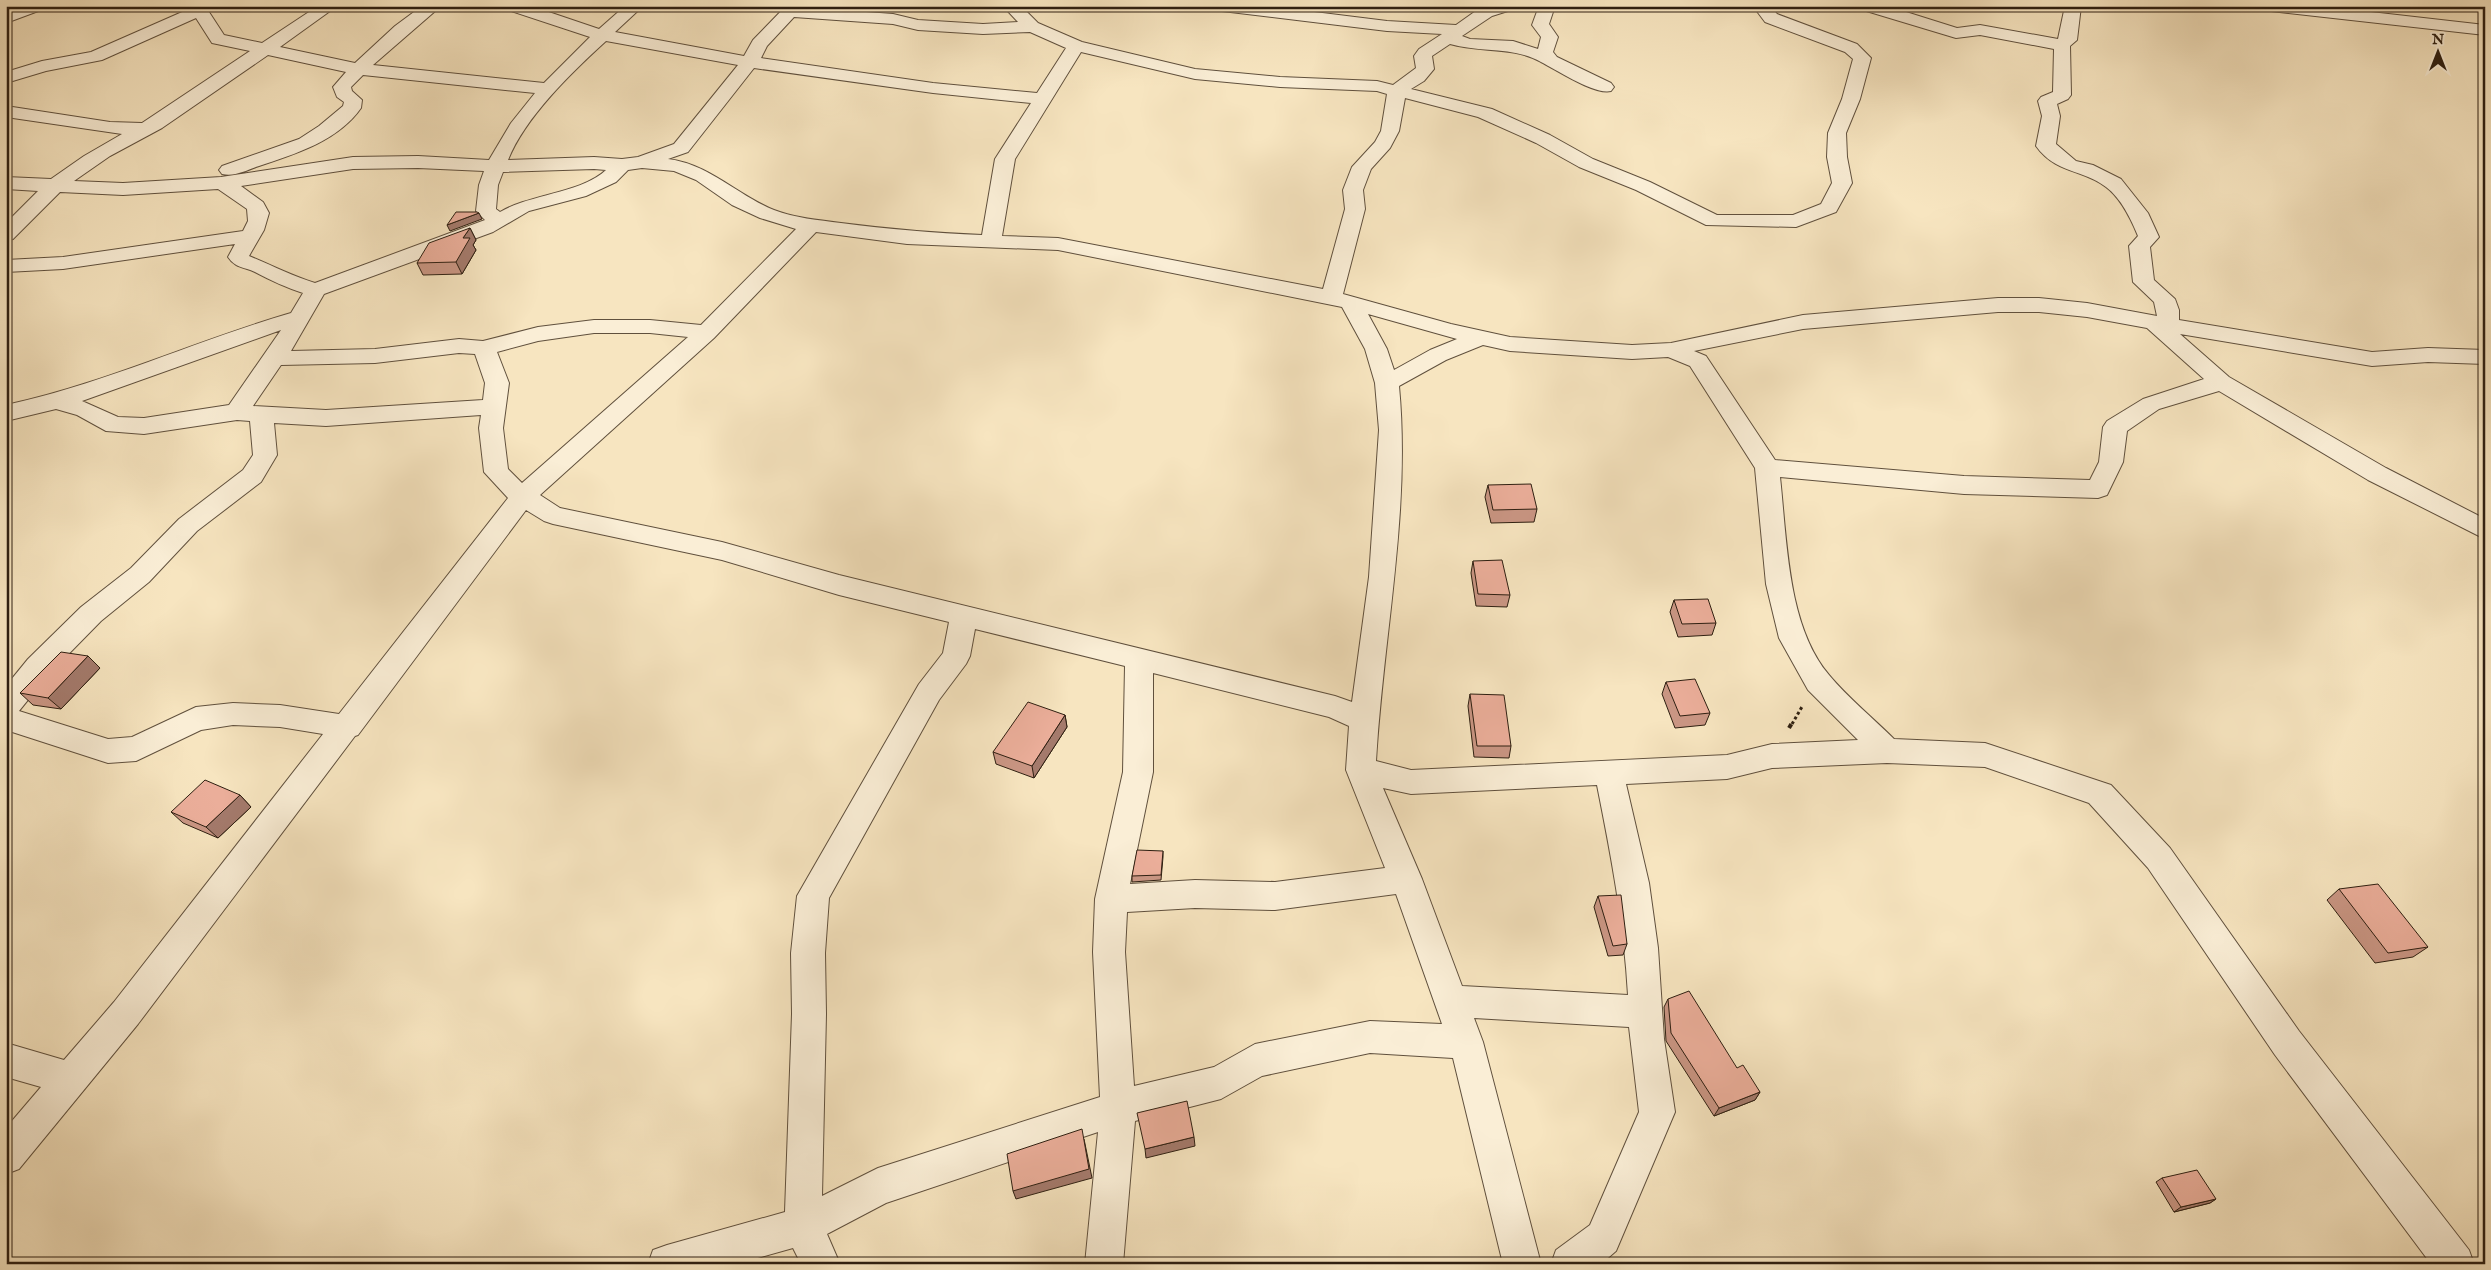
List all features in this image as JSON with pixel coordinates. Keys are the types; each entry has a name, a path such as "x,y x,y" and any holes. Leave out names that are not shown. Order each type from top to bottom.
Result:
{"street":[{"path":"6,18 35,6"},
{"path":"6,235 53,187 86,162 126,138 145,130 329,6"},
{"path":"188,186 291,148 316,136 352,108 353,100 343,93 342,87 401,30 433,6"},
{"path":"514,6 602,35 750,62 933,88 1041,100"},
{"path":"499,221 486,211 486,203 496,166 521,123 548,89 602,35 635,6"},
{"path":"1011,6 1032,27 1076,46 1195,74 1280,82 1377,86 1485,113 1543,139 1586,163 1643,186 1713,221 1796,221 1828,208 1842,183 1837,157 1837,133 1850,99 1862,58 1851,48 1805,29 1771,18 1761,6"},
{"path":"1222,6 1454,34 1469,44 1513,46 1548,58"},
{"path":"1505,6 1486,12 1425,53 1423,56 1425,69 1418,77 1397,90 1390,132 1362,167 1353,190 1354,209 1347,245 1341,300 1376,349 1387,383 1391,430 1382,577 1364,720 1361,770 1406,879 1466,1042 1522,1264"},
{"path":"1547,6 1540,25 1547,30 1550,37 1550,44 1544,52 1548,58 1558,66 1605,87"},
{"path":"1870,6 1956,33 1980,30 2061,44 2068,40 2073,6"},
{"path":"2271,6 2485,30"},
{"path":"6,78 42,66 96,56 201,8 218,39 359,69 548,89"},
{"path":"221,183 255,203 260,212 259,222 238,257 242,261 261,266 284,280 316,290 486,228 522,207 579,192 609,178 632,164 681,148 692,137 726,89 750,62 759,44 792,9 893,19 918,25 974,29 1032,27"},
{"path":"2061,44 2063,48 2062,95 2047,101 2051,116 2046,146 2068,165 2086,169 2114,183 2138,213 2150,237 2139,246 2144,282 2162,296 2170,311 2160,323"},
{"path":"991,241 1005,159 1076,46"},
{"path":"6,111 110,128 145,130"},
{"path":"692,137 694,156 703,176"},
{"path":"6,183 53,187 123,189 188,186 221,183 352,163 418,162 496,166 594,163 678,166 703,176 739,202 767,214 811,226 907,238 1058,244 1341,300 1510,344 1632,352 1671,350 1803,322 1998,306 2038,306 2087,310 2292,347 2372,359 2428,355 2485,357"},
{"path":"6,1156 126,1013 348,727 523,496 706,332 811,226"},
{"path":"6,266 63,263 250,236"},
{"path":"6,707 38,667 91,614 140,575 188,524 252,476 265,455 265,438 249,413 256,380 275,358 316,290"},
{"path":"7,413 59,402 254,330 300,317"},
{"path":"2160,323 2221,382 2377,474 2485,530"},
{"path":"275,358 374,356 459,346 484,348 510,340 608,325 680,328 706,332"},
{"path":"1387,383 1438,355 1482,338"},
{"path":"484,348 497,383 491,428 496,472 523,496 553,515 722,550 839,585 1336,707 1364,720"},
{"path":"1671,350 1698,361 1767,468 1779,584 1793,638 1818,682 1887,751"},
{"path":"1767,468 1964,485 2098,488 2110,462 2115,427 2150,404 2221,382"},
{"path":"59,402 85,410 114,425 144,426 249,413 326,418 494,407"},
{"path":"821,1264 803,1226 809,1023 808,953 813,896 929,692 956,656 964,616"},
{"path":"1104,1264 1118,1108 1109,952 1111,899 1138,772 1139,659"},
{"path":"6,718 108,751 136,749 196,719 233,714 280,716 348,727"},
{"path":"1361,770 1411,782 1727,767 1772,756 1887,751 1985,755 2100,794 2159,858 2287,1043 2455,1264"},
{"path":"1570,1264 1603,1238 1658,1112 1644,1012 1642,948 1633,883 1610,773"},
{"path":"1111,899 1195,894 1275,896 1406,879"},
{"path":"1451,1001 1644,1012"},
{"path":"667,1264 803,1226 878,1187 1118,1108 1221,1082 1255,1061 1370,1037 1466,1042"},
{"path":"6,1060 70,1079"}],"path":[{"path":"1772,756 1818,682"}],"building":[{"path":"456,212 477,212 479,213 447,225"},
{"path":"470,228 463,238 470,238 456,262 417,263 429,243"},
{"path":"1531,484 1537,509 1493,510 1488,485"},
{"path":"1502,560 1510,595 1478,594 1473,561"},
{"path":"1708,599 1716,623 1682,624 1674,600"},
{"path":"61,652 88,656 48,698 20,693"},
{"path":"1695,679 1710,713 1680,716 1666,682"},
{"path":"1470,694 1504,695 1511,746 1477,746"},
{"path":"1028,702 1065,715 1032,766 993,752"},
{"path":"205,780 240,795 206,827 171,812"},
{"path":"1137,850 1163,851 1161,875 1132,876"},
{"path":"2378,884 2428,947 2388,953 2339,889"},
{"path":"1621,895 1627,944 1613,946 1598,896"},
{"path":"1689,991 1737,1068 1743,1065 1760,1092 1719,1108 1671,1033 1668,999"},
{"path":"1187,1101 1194,1137 1145,1149 1137,1113"},
{"path":"1082,1129 1089,1169 1013,1191 1007,1154"},
{"path":"2197,1170 2216,1199 2181,1207 2162,1178"}]}
